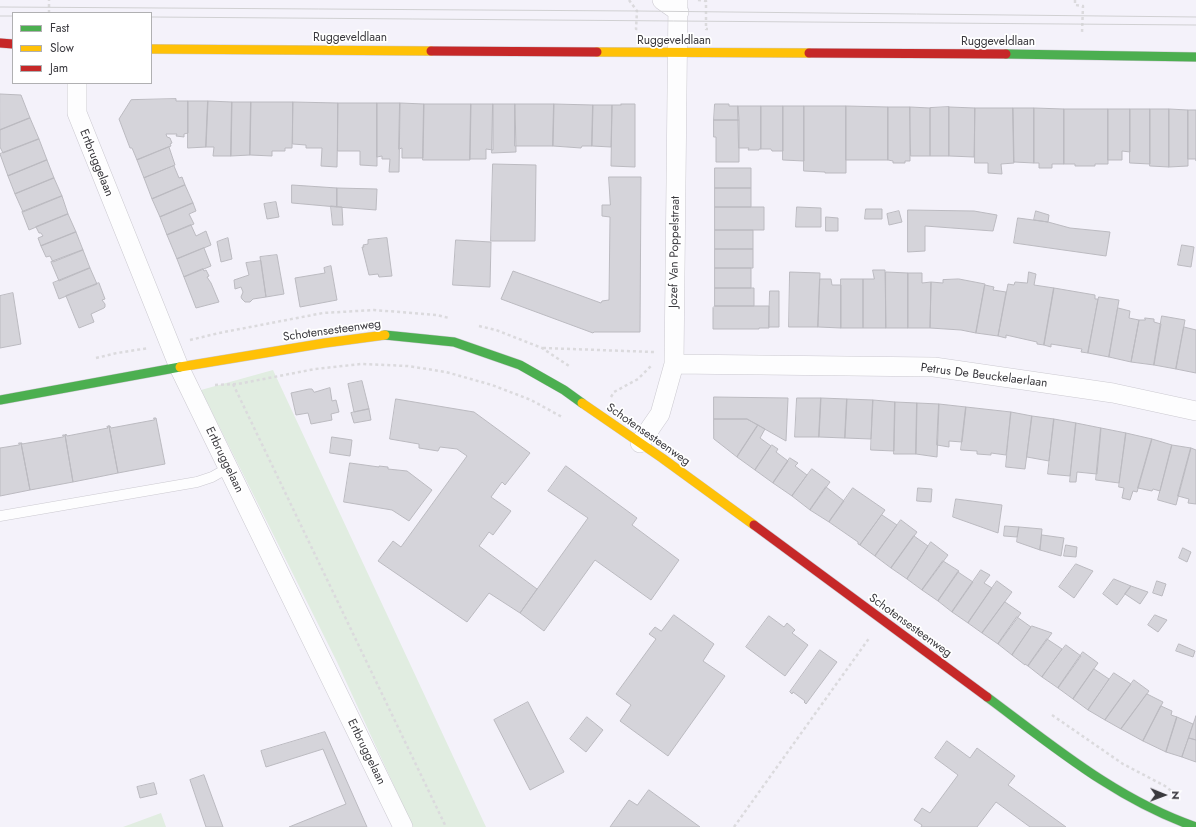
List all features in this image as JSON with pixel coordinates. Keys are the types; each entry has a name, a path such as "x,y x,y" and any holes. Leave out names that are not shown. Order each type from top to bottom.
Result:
{"street":[{"path":"662,0 679,6"},
{"name":"Jozef Van Poppelstraat","path":"640,443 660,414 674,355 679,6"},
{"path":"0,43 12,44"},
{"name":"Ruggeveldlaan","path":"152,49 1196,57"},
{"name":"Ertbruggelaan","path":"77,84 77,113 179,367 403,827"},
{"name":"Schotensesteenweg","path":"0,400 179,367 325,343 388,335 454,342 520,365 564,390 601,415 1087,771 1144,805 1182,823 1196,827"},
{"name":"Petrus De Beuckelaerlaan","path":"674,355 876,367 934,367 1113,393 1196,411"}],"lane":[{"path":"0,516 197,482 212,477 228,468"}],"path":[{"path":"49,0 49,12"},
{"path":"89,360 117,353 170,345 219,332 324,313 374,310 437,315 451,319"},
{"path":"474,324 496,330 542,348 572,367"},
{"path":"542,348 657,352 657,345 674,355"},
{"path":"446,827 233,384 315,369 360,364 408,366 446,372 492,385 531,400 563,418"},
{"path":"601,415 614,392 638,379 653,364"},
{"path":"734,827 882,620"},
{"path":"1046,711 1071,730 1123,764 1165,786 1180,798"}],"shaded area":[{"path":"273,370 486,827 413,827 337,662 201,390"},
{"path":"161,813 166,827 123,827"}],"building":[{"path":"0,94 21,95 30,118 0,130"},
{"path":"176,99 176,101 188,101 188,133 184,134 184,137 176,136 177,134 166,134 167,137 170,138 172,143 170,144 171,146 137,160 132,148 130,148 119,119 131,100"},
{"path":"188,101 208,101 206,147 188,148"},
{"path":"208,101 232,102 231,156 213,156 214,147 206,147"},
{"path":"232,102 251,102 250,155 231,156"},
{"path":"251,102 293,102 292,148 285,148 285,151 272,151 272,156 250,155"},
{"path":"293,102 338,103 337,167 321,166 322,148 306,148 306,145 293,144"},
{"path":"338,103 377,103 377,166 360,165 360,151 338,151"},
{"path":"377,103 400,103 399,172 389,172 390,159 382,159 382,156 377,157"},
{"path":"400,103 424,104 423,158 402,158 402,148 399,149"},
{"path":"424,104 471,104 470,160 423,160"},
{"path":"471,104 493,104 493,150 486,149 486,159 470,159"},
{"path":"493,104 515,104 516,152 492,153"},
{"path":"515,104 554,104 553,146 515,146"},
{"path":"554,104 593,105 592,146 582,146 581,148 553,146"},
{"path":"635,104 635,167 611,166 612,105"},
{"path":"715,104 729,104 729,106 738,106 739,120 714,120"},
{"path":"593,105 612,105 611,147 592,146"},
{"path":"738,106 761,106 761,149 748,150 749,148 739,148"},
{"path":"761,106 783,106 783,151 761,149"},
{"path":"783,106 804,106 804,161 783,160"},
{"path":"804,106 846,106 846,173 804,171"},
{"path":"846,106 888,107 888,160 846,160"},
{"path":"888,107 910,107 910,161 905,161 905,163 893,163 893,161 888,160"},
{"path":"910,107 930,108 930,156 911,156"},
{"path":"949,107 949,156 930,156 930,108"},
{"path":"949,107 975,108 974,157 949,156"},
{"path":"975,108 1013,108 1014,163 1001,164 1002,174 988,173 988,163 975,163"},
{"path":"1013,108 1034,108 1034,163 1014,162"},
{"path":"1034,108 1064,109 1064,164 1052,164 1052,168 1039,168 1039,163 1034,163"},
{"path":"1064,109 1108,109 1108,164 1095,164 1095,166 1075,166 1075,164 1064,164"},
{"path":"1108,109 1130,109 1130,152 1122,151 1122,160 1108,160"},
{"path":"1130,109 1150,109 1150,164 1130,163"},
{"path":"1150,109 1169,109 1169,167 1150,166"},
{"path":"1169,109 1188,110 1188,166 1169,167"},
{"path":"1188,110 1196,110 1196,159 1188,159"},
{"path":"30,118 39,139 3,153 0,147 0,130"},
{"path":"714,120 739,120 739,162 716,162"},
{"path":"39,139 47,160 8,176 0,154"},
{"path":"169,147 175,165 144,178 137,160"},
{"path":"47,160 54,178 15,194 8,176"},
{"path":"493,164 536,165 535,241 491,241"},
{"path":"174,166 179,178 182,177 185,185 152,199 144,178"},
{"path":"715,168 751,168 751,188 715,188"},
{"path":"609,177 641,177 640,332 593,333 501,299 513,271 601,303 602,301 609,300 610,217 602,216 602,205 610,205"},
{"path":"54,178 62,196 23,212 15,194"},
{"path":"185,185 193,203 160,217 152,199"},
{"path":"292,185 337,188 337,207 292,203"},
{"path":"337,188 377,189 376,210 337,207"},
{"path":"715,188 751,188 751,207 715,207"},
{"path":"62,196 68,214 29,230 22,212"},
{"path":"276,202 279,217 267,219 264,204"},
{"path":"193,203 196,211 189,214 194,224 167,235 160,217"},
{"path":"331,206 342,207 343,225 333,225"},
{"path":"715,207 764,207 764,230 715,230"},
{"path":"797,207 821,208 821,227 796,227"},
{"path":"866,209 882,209 882,219 865,219"},
{"path":"908,210 974,211 997,215 993,231 925,226 925,251 908,252"},
{"path":"899,211 902,222 889,225 887,214"},
{"path":"1036,211 1049,215 1048,222 1034,220"},
{"path":"68,214 76,232 41,246 38,238 43,236 39,233 36,227"},
{"path":"826,217 838,218 838,231 826,231"},
{"path":"1018,218 1048,222 1070,228 1110,232 1106,256 1014,243"},
{"path":"191,225 196,236 206,231 211,245 177,259 167,235"},
{"path":"715,230 753,230 753,249 715,249"},
{"path":"76,232 83,250 53,262 50,256 46,257 41,246"},
{"path":"228,238 232,259 221,262 217,242"},
{"path":"387,238 392,276 379,277 378,274 369,275 362,247 364,247 363,245 368,244 368,240"},
{"path":"456,240 491,242 490,287 453,285"},
{"path":"1182,245 1194,247 1191,267 1178,265"},
{"path":"204,248 211,266 184,277 177,259"},
{"path":"715,249 753,249 753,268 715,268"},
{"path":"83,250 90,268 59,281 51,262"},
{"path":"277,255 284,294 266,297 260,257"},
{"path":"261,261 266,297 245,302 241,297 243,292 241,287 235,289 234,280 249,275 246,263"},
{"path":"331,266 337,300 300,307 295,278 325,273 324,268"},
{"path":"90,268 97,284 59,299 53,283"},
{"path":"715,268 751,268 751,288 715,288"},
{"path":"203,269 204,271 206,270 209,276 207,277 219,302 196,308 184,277"},
{"path":"873,270 885,270 886,328 863,328 863,279 874,279"},
{"path":"790,272 820,273 818,327 789,327"},
{"path":"886,272 908,273 908,328 886,328"},
{"path":"1029,272 1036,274 1034,285 1054,288 1044,345 1006,335 1006,338 998,336 1008,284 1014,285 1015,282 1027,283"},
{"path":"908,273 922,273 922,283 931,282 930,328 908,328"},
{"path":"820,279 831,279 832,285 841,285 841,328 818,327"},
{"path":"841,279 863,279 863,328 841,328"},
{"path":"959,279 985,284 976,333 961,330 930,328 931,282 943,283 943,280"},
{"path":"99,283 105,299 102,300 105,307 91,314 94,322 79,328 66,296"},
{"path":"985,285 994,287 993,290 1006,292 998,336 976,333"},
{"path":"715,288 754,288 754,306 715,306"},
{"path":"1054,288 1095,295 1095,299 1098,299 1088,353 1081,352 1082,349 1051,344 1051,347 1044,345"},
{"path":"770,291 779,291 779,327 769,327"},
{"path":"13,293 21,344 0,348 0,296"},
{"path":"1099,297 1119,300 1109,357 1088,353"},
{"path":"715,306 769,306 769,328 713,329 713,308"},
{"path":"1118,308 1130,311 1129,318 1139,320 1131,362 1109,357"},
{"path":"1162,316 1185,320 1176,369 1154,365"},
{"path":"1145,318 1154,319 1154,322 1161,324 1154,365 1131,362 1139,320 1145,320"},
{"path":"1184,327 1196,330 1196,373 1176,369"},
{"path":"362,381 369,409 354,412 348,384"},
{"path":"330,388 332,401 336,400 339,412 331,414 332,420 311,424 308,413 296,415 291,393 309,389 312,389 314,392"},
{"path":"714,397 788,398 786,441 747,419 714,419"},
{"path":"797,398 821,398 819,437 795,437"},
{"path":"821,398 847,399 845,438 819,437"},
{"path":"396,399 474,412 530,453 505,485 502,482 491,497 511,511 493,535 489,532 479,546 537,589 520,613 489,593 467,622 378,561 393,541 401,547 467,456 457,449 440,447 438,451 419,448 419,444 390,439"},
{"path":"847,399 873,400 871,439 845,438"},
{"path":"873,400 895,402 894,451 871,450"},
{"path":"895,402 917,403 916,454 894,454"},
{"path":"917,403 939,404 937,457 916,454"},
{"path":"939,404 966,407 962,442 949,441 949,447 937,445"},
{"path":"966,407 1011,412 1006,455 991,453 991,455 977,454 977,451 961,450"},
{"path":"369,409 371,420 354,423 351,413"},
{"path":"1011,412 1032,416 1025,469 1006,467"},
{"path":"1032,416 1054,419 1049,461 1027,457"},
{"path":"154,418 156,418 165,464 118,473 109,426 111,428 154,420"},
{"path":"714,419 747,419 758,425 737,457 714,439"},
{"path":"1054,419 1076,423 1070,476 1048,474"},
{"path":"1076,423 1101,428 1097,474 1077,472 1076,482 1070,482"},
{"path":"758,425 765,429 760,438 771,446 755,470 737,457"},
{"path":"109,426 118,473 73,482 65,435 66,434 67,436 108,428 107,427"},
{"path":"1101,428 1126,433 1119,483 1096,480"},
{"path":"1126,433 1152,439 1137,492 1133,491 1130,500 1122,498 1124,488 1119,487"},
{"path":"63,435 65,435 73,482 30,490 21,443 63,437"},
{"path":"332,437 352,440 350,456 330,453"},
{"path":"1152,439 1172,445 1160,491 1138,488"},
{"path":"19,443 21,443 30,490 0,496 0,448 19,445"},
{"path":"772,445 778,449 776,452 788,461 773,483 755,470"},
{"path":"1172,445 1191,448 1176,505 1158,500"},
{"path":"1191,448 1196,450 1196,504 1188,503 1189,499 1178,496"},
{"path":"790,458 798,463 795,466 807,475 792,496 773,483"},
{"path":"350,463 388,467 388,469 407,471 432,490 409,521 392,510 344,502"},
{"path":"566,466 637,518 632,525 679,560 651,600 595,560 544,631 520,613 588,518 548,491"},
{"path":"812,469 830,482 810,510 792,496"},
{"path":"826,487 844,501 829,522 810,510"},
{"path":"853,488 885,510 860,545 858,542 829,522"},
{"path":"918,488 932,489 931,502 917,501"},
{"path":"956,499 1002,505 998,533 953,517"},
{"path":"882,515 897,525 875,556 860,545"},
{"path":"901,520 917,532 891,568 875,556"},
{"path":"1005,526 1019,527 1017,537 1004,536"},
{"path":"1019,527 1042,529 1040,550 1017,542"},
{"path":"1042,535 1064,538 1061,556 1040,550"},
{"path":"914,536 928,546 907,579 891,568"},
{"path":"931,542 948,555 922,590 907,579"},
{"path":"1066,545 1077,547 1076,557 1064,556"},
{"path":"1183,548 1191,552 1187,562 1179,558"},
{"path":"943,561 959,571 938,601 922,590"},
{"path":"1076,564 1093,571 1074,598 1059,587"},
{"path":"981,570 990,575 984,583 992,588 968,623 952,612"},
{"path":"958,572 973,582 952,612 938,601"},
{"path":"1114,579 1131,586 1117,605 1103,594"},
{"path":"997,581 1012,592 982,633 968,623"},
{"path":"1157,581 1166,584 1162,596 1153,593"},
{"path":"1131,586 1148,592 1140,604 1125,594"},
{"path":"1005,602 1021,613 998,644 982,633"},
{"path":"674,615 714,644 703,661 725,676 668,756 620,721 631,705 616,694 656,639 649,634 655,627 661,631"},
{"path":"1155,615 1167,620 1158,632 1148,625"},
{"path":"769,616 784,627 787,623 795,630 792,633 808,645 785,676 746,647"},
{"path":"1017,617 1031,627 1012,655 998,644"},
{"path":"1032,626 1052,633 1028,666 1012,655"},
{"path":"1047,639 1062,649 1042,677 1028,666"},
{"path":"1179,644 1195,651 1193,657 1176,651"},
{"path":"1066,645 1081,656 1058,688 1042,677"},
{"path":"820,650 837,662 806,704 804,702 805,701 793,692 792,694 790,692"},
{"path":"1083,652 1098,663 1073,699 1058,688"},
{"path":"1094,669 1109,679 1088,710 1073,699"},
{"path":"1114,673 1131,684 1105,720 1088,710"},
{"path":"1134,680 1149,691 1121,729 1105,720"},
{"path":"1147,694 1163,702 1143,741 1121,729"},
{"path":"528,702 564,772 530,790 494,720"},
{"path":"1161,706 1172,711 1171,715 1177,717 1166,752 1143,741"},
{"path":"1196,716 1196,740 1189,738"},
{"path":"587,717 603,730 586,752 570,739"},
{"path":"1177,717 1193,724 1182,757 1166,752"},
{"path":"325,732 367,827 289,827 346,804 323,749 266,767 261,751"},
{"path":"1189,738 1196,740 1196,762 1182,757"},
{"path":"947,741 970,758 977,748 1015,776 1008,785 1066,827 1030,827 996,802 977,827 921,827 922,825 914,820 922,808 930,813 958,775 935,758"},
{"path":"204,775 223,827 206,827 190,780"},
{"path":"154,783 157,794 140,798 137,787"},
{"path":"649,790 700,827 610,827 629,800 637,805"}],"tram line":[{"path":"0,7 637,11 1196,17"},
{"path":"0,16 12,16"},
{"path":"152,17 1196,25"}],"traffic: fast":[{"path":"1006,54 1196,57"},
{"path":"385,335 454,342 520,365 564,390 582,403"},
{"path":"0,400 180,367"},
{"path":"987,697 1061,753 1113,787 1167,816 1196,827"}],"traffic: slow":[{"path":"152,49 431,51"},
{"path":"597,52 809,53"},
{"path":"180,367 325,343 385,335"},
{"path":"582,403 662,458 754,525"}],"traffic: jam":[{"path":"0,43 12,44"},
{"path":"431,51 597,52"},
{"path":"809,53 1006,54"},
{"path":"754,525 987,697"}]}
